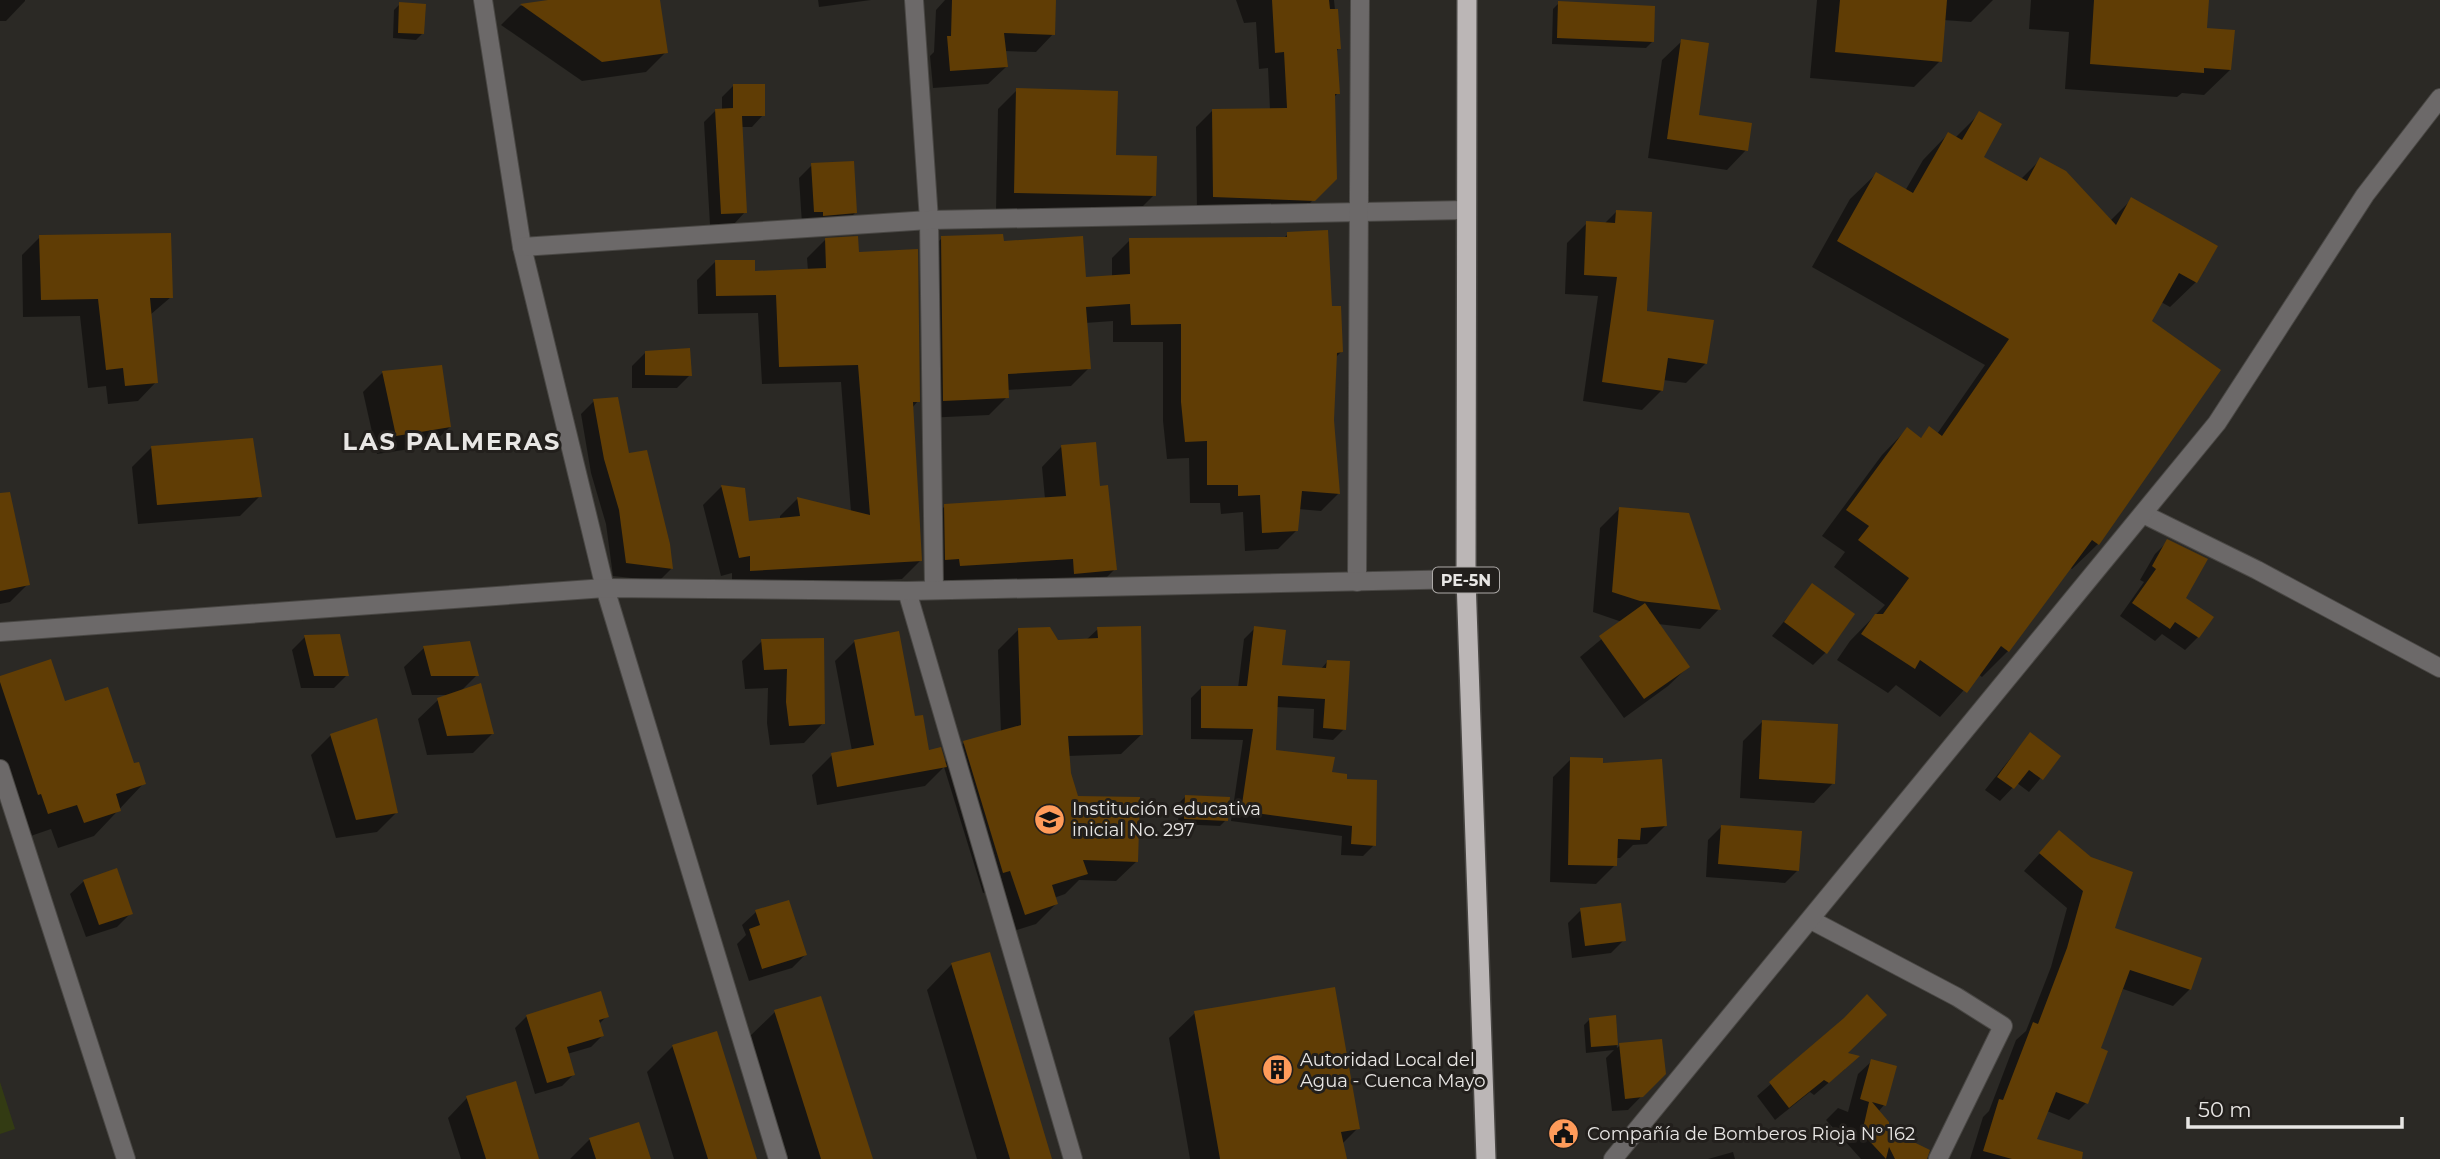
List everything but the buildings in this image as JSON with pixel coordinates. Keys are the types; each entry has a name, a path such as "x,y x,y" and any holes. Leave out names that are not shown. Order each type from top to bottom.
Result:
{"highway":[{"name":"PE-5N","path":"1468,0 1466,579 1486,1159"}],"street":[{"path":"483,0 522,247 606,588 778,1159"},
{"path":"914,0 929,220 934,590"},
{"path":"1357,582 1360,0"},
{"path":"1613,1159 2217,423 2365,195 2440,98"},
{"path":"522,247 929,220 1466,209"},
{"path":"2143,514 2257,570 2440,668"},
{"path":"0,632 606,588 934,590 1466,579"},
{"path":"907,590 1073,1159"},
{"path":"0,769 126,1159"},
{"path":"1811,920 1957,997 2003,1026 1938,1159"}],"green space":[{"path":"0,1082 15,1129 0,1134"}],"place":[{"name":"Institución educativa inicial No. 297","path":"1049,819"},
{"name":"Autoridad Local del Agua - Cuenca Mayo","path":"1277,1070"},
{"name":"Compañía de Bomberos Rioja Nº 162","path":"1564,1134"}],"district":[{"name":"LAS PALMERAS","path":"452,442"}]}
